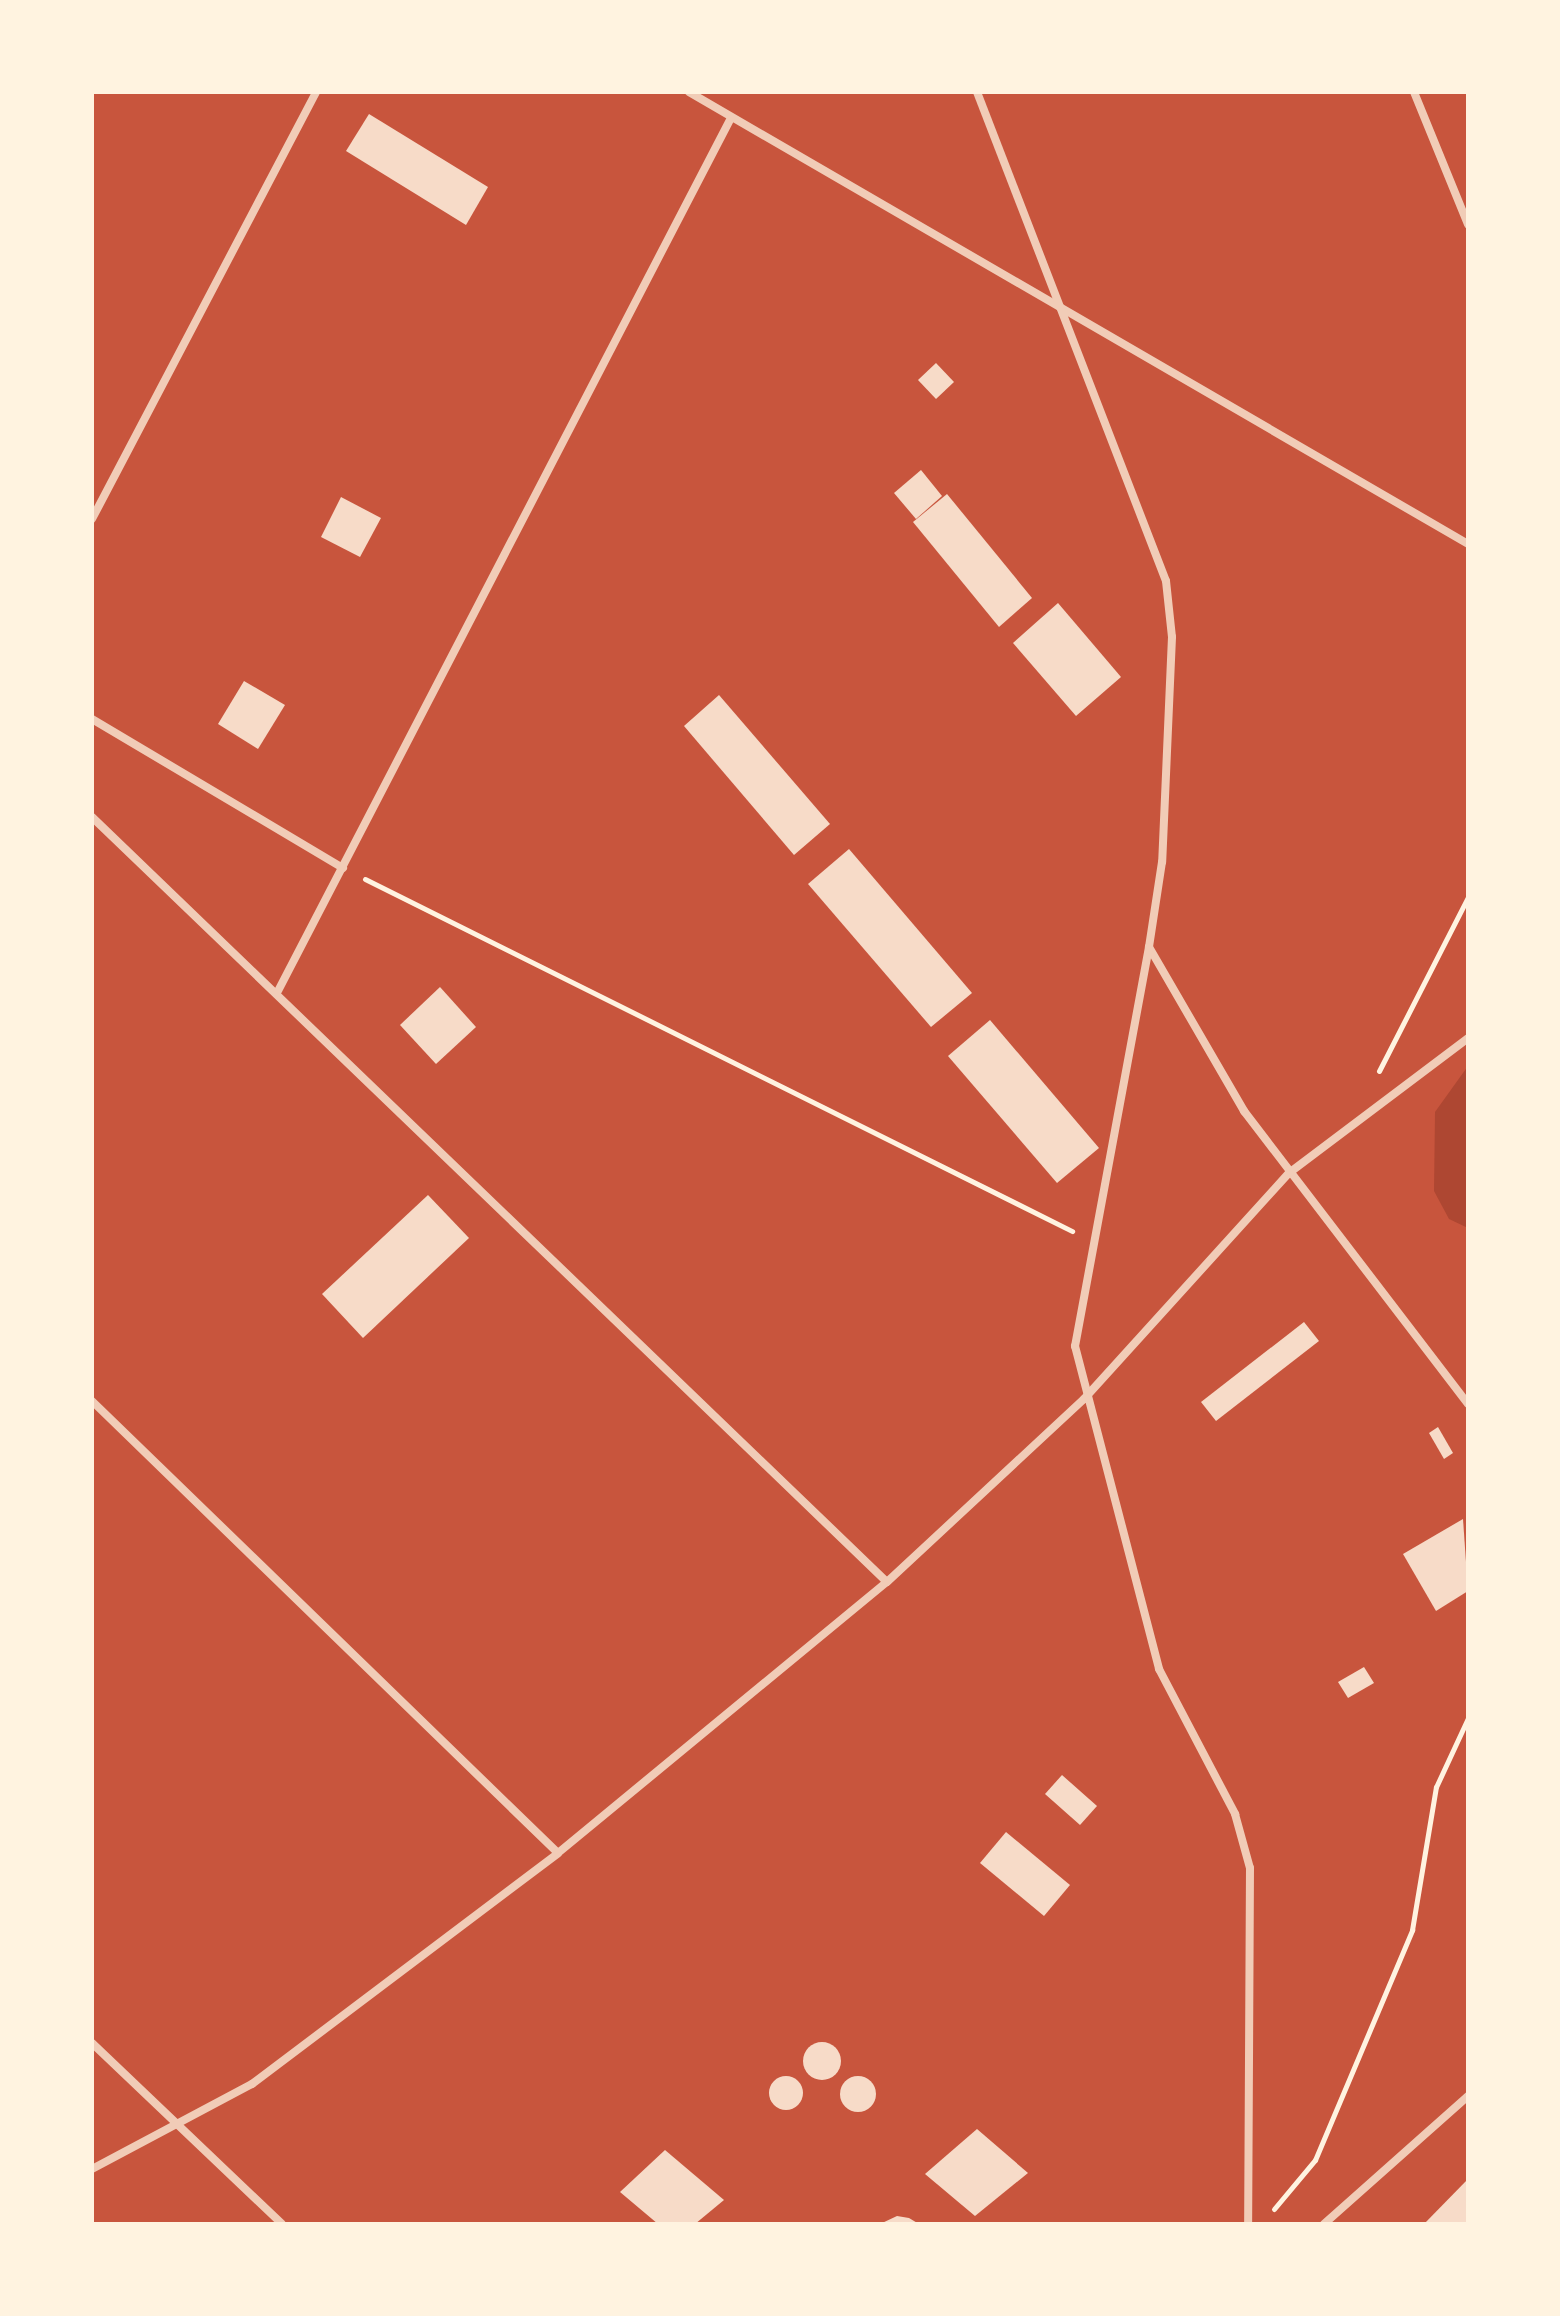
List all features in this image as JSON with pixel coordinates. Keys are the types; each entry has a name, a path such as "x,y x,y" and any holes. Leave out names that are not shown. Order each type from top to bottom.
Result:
{"street":[{"path":"92,519 316,92"},
{"path":"689,92 1468,544"},
{"path":"977,92 1056,306 1166,581 1172,637 1162,862 1075,1346 1084,1399 1112,1475 1159,1669 1235,1814 1248,1856 1248,2224"},
{"path":"1414,92 1468,224"},
{"path":"278,991 731,118"},
{"path":"92,719 343,868"},
{"path":"92,817 278,991 887,1582"},
{"path":"1149,947 1289,1173 1468,1404"},
{"path":"92,2169 175,2120 252,2084 558,1853 887,1582 1084,1399 1289,1173 1468,1038"},
{"path":"92,1401 558,1853"},
{"path":"92,2043 282,2224"},
{"path":"1324,2224 1468,2096"}],"path":[{"path":"343,868 1016,1209 1093,1240"},
{"path":"1371,1087 1468,897"},
{"path":"1270,2213 1315,2160 1412,1930 1436,1787 1468,1718"}],"shaded area":[{"path":"1468,1066 1468,1228 1449,1219 1434,1191 1435,1112"}],"building":[{"path":"369,114 488,187 466,225 346,151"},
{"path":"936,363 954,382 936,399 918,380"},
{"path":"921,470 942,496 916,519 894,493"},
{"path":"947,494 1032,598 999,627 913,522"},
{"path":"341,497 381,518 360,557 321,537"},
{"path":"1058,603 1121,677 1076,716 1013,643"},
{"path":"244,681 285,705 258,749 218,724"},
{"path":"719,695 830,824 794,855 684,726"},
{"path":"849,849 972,993 931,1027 808,884"},
{"path":"440,987 476,1027 436,1064 400,1025"},
{"path":"990,1020 1099,1148 1057,1183 948,1056"},
{"path":"428,1195 469,1238 363,1338 322,1294"},
{"path":"1304,1322 1319,1341 1216,1421 1201,1402"},
{"path":"1438,1427 1453,1453 1444,1459 1429,1433"},
{"path":"1463,1519 1468,1591 1436,1611 1403,1554"},
{"path":"1364,1667 1374,1683 1348,1698 1338,1682"},
{"path":"1062,1775 1097,1806 1080,1825 1045,1794"},
{"path":"1006,1832 1070,1885 1044,1916 980,1863"},
{"path":"822,2042 835,2048 841,2061 835,2074 822,2080 809,2074 803,2061 809,2048"},
{"path":"786,2076 798,2081 803,2093 798,2105 786,2110 774,2105 769,2093 774,2081"},
{"path":"858,2076 871,2081 876,2094 871,2107 858,2112 845,2107 840,2094 845,2081"},
{"path":"977,2129 1028,2173 975,2216 925,2174"},
{"path":"665,2150 724,2200 695,2224 658,2224 620,2192"},
{"path":"1468,2179 1468,2224 1424,2224"},
{"path":"897,2216 909,2218 919,2224 880,2224"}]}
